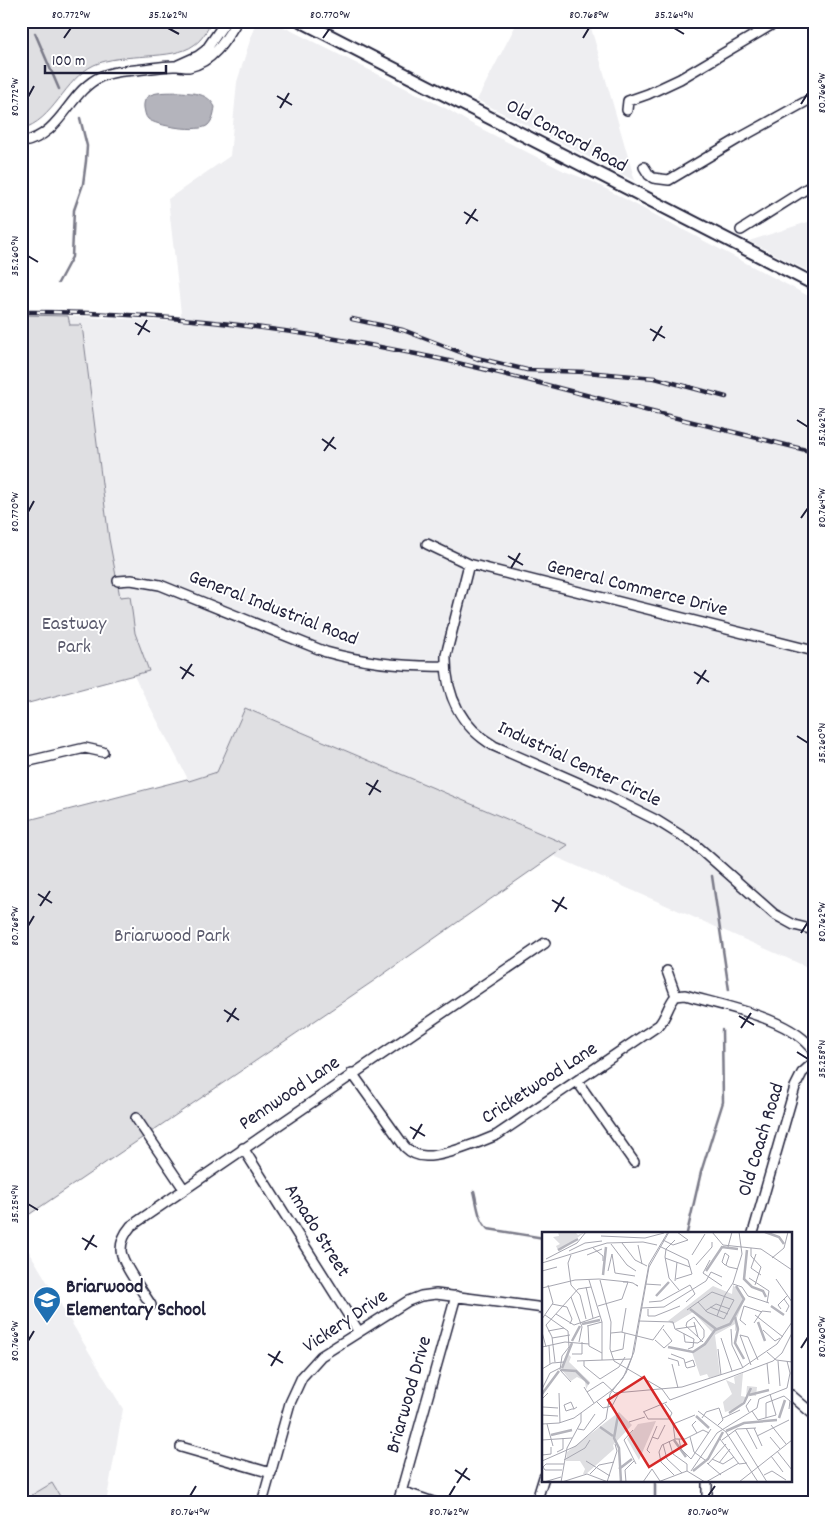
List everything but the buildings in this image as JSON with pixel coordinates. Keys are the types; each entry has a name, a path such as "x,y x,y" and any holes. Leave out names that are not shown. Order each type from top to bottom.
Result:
{"street":[{"path":"178,66 206,50 226,21"},
{"path":"21,143 35,139 50,130 85,88 98,78 115,72 194,65 212,56 222,45 237,21"},
{"name":"Old Concord Road","path":"301,21 814,284"},
{"path":"626,110 628,101 680,79 778,21"},
{"path":"644,167 649,176 657,180 669,180 814,97"},
{"path":"740,230 814,184"},
{"name":"General Commerce Drive","path":"426,544 468,564 814,651"},
{"name":"Industrial Center Circle","path":"468,564 446,655 448,685 455,705 467,724 482,739 494,746 636,809 656,820 696,845 774,914 794,925 814,930"},
{"name":"General Industrial Road","path":"118,581 131,580 160,585 319,649 348,658 410,667 446,666"},
{"path":"21,763 85,748 104,752"},
{"name":"Pennwood Lane","path":"151,1305 121,1254 122,1240 127,1231 137,1221 545,943"},
{"path":"667,971 676,996 685,995 772,1020 798,1034 814,1052"},
{"name":"Cricketwood Lane","path":"352,1073 405,1147 416,1155 426,1156 477,1144 497,1135 659,1025 667,1014 672,999 676,996"},
{"name":"Old Coach Road","path":"753,1232 795,1087 802,1073 814,1062"},
{"path":"577,1081 634,1162"},
{"path":"136,1118 184,1188"},
{"name":"Amado Street","path":"243,1148 359,1332"},
{"name":"Vickery Drive","path":"262,1503 290,1403 302,1377 322,1356 415,1298 436,1294 542,1308"},
{"name":"Briarwood Drive","path":"398,1503 456,1296"},
{"path":"792,1396 814,1415"},
{"path":"181,1447 270,1473"},
{"path":"536,1503 542,1482"},
{"path":"707,1482 707,1503"},
{"path":"401,1492 436,1503"}],"shaded area":[{"path":"256,21 272,21 447,109 472,124 564,171 591,181 814,299 814,970 554,856 567,846 245,708 218,772 189,781 134,676 68,316 182,322 168,199 230,156 237,82"},
{"path":"518,21 589,21 635,181 477,100"},
{"path":"180,92 205,96 212,102 215,109 208,125 196,128 178,128 153,122 147,118 144,102 147,98 156,93"},
{"path":"814,220 814,274 749,241"},
{"name":"Briarwood Elementary School","path":"21,1238 123,1409 106,1503 21,1503"}],"green space":[{"path":"21,21 212,21 200,40 185,50 161,55 105,61 94,65 75,80 42,118 32,125 21,129"},
{"name":"Eastway Park","path":"21,315 68,316 70,325 82,325 109,539 120,597 130,596 135,633 149,671 21,705"},
{"name":"Briarwood Park","path":"245,708 568,845 375,980 21,1220 21,822 187,779 189,781 217,772"},
{"path":"52,1483 64,1503 37,1503 32,1495"}],"waterway":[{"path":"35,33 59,89"},
{"path":"58,283 72,257 74,210 83,184 87,146 80,118"},
{"path":"21,358 25,353"},
{"path":"712,876 729,990"},
{"path":"687,1232 701,1172 723,1102 722,1030"},
{"path":"474,1191 480,1216 488,1229 542,1238"},
{"path":"655,1482 655,1503"}],"railway":[{"path":"21,312 120,314 170,318 319,336 437,358 814,452"},
{"path":"352,319 403,330 478,359"},
{"path":"473,357 527,370 586,372 655,378 726,397"}],"place":[{"name":"Briarwood Elementary School","path":"47,1324"}]}
